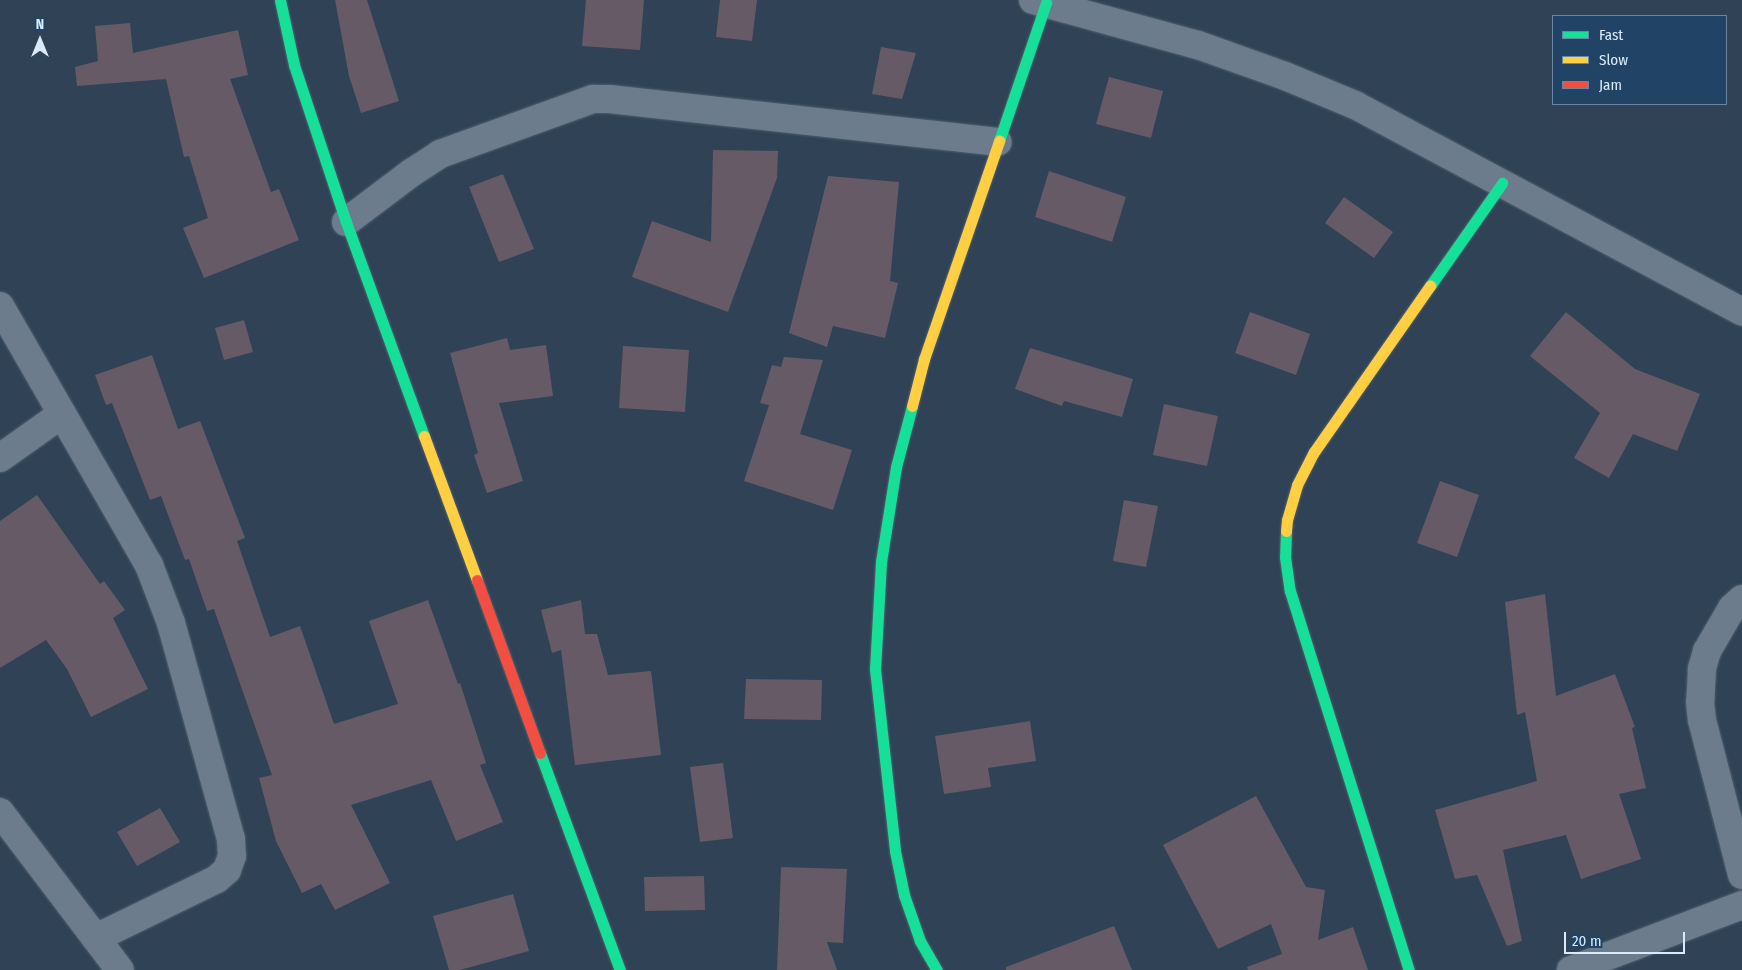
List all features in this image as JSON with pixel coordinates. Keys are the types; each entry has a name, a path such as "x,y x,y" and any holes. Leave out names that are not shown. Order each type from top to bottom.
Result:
{"street":[{"path":"280,0 294,65 346,222 620,970"},
{"path":"937,970 920,941 907,904 895,851 876,669 880,562 896,467 924,358 998,142 1040,2 1198,45 1286,76 1355,105 1742,312"},
{"path":"346,222 411,172 440,154 593,99 619,100 998,142"},
{"path":"1409,970 1290,592 1285,556 1287,520 1297,485 1314,452 1502,183"},
{"path":"0,306 149,565 171,623 231,839 232,856 228,870 217,880 96,938"},
{"path":"0,458 62,414"},
{"path":"1742,599 1728,614 1707,650 1702,669 1700,702 1702,720 1742,875"},
{"path":"0,812 120,970"},
{"path":"1571,970 1742,905"}],"building":[{"path":"335,0 367,0 399,101 361,113 349,76"},
{"path":"586,0 644,0 640,50 582,46"},
{"path":"720,0 757,0 752,41 716,37"},
{"path":"130,23 133,53 238,30 248,75 230,79 271,192 279,189 299,240 204,278 183,228 208,218 189,156 184,157 166,79 77,86 75,67 98,61 95,26"},
{"path":"881,47 916,53 902,99 872,94"},
{"path":"1109,77 1163,91 1151,138 1096,124"},
{"path":"713,150 778,151 777,178 728,312 632,277 652,221 711,242"},
{"path":"1049,171 1126,197 1112,242 1035,217"},
{"path":"503,174 534,249 499,262 469,187"},
{"path":"828,176 899,182 890,281 898,283 885,338 833,326 827,347 789,333"},
{"path":"1344,197 1393,232 1374,258 1325,223"},
{"path":"1250,312 1310,334 1296,375 1235,353"},
{"path":"1566,312 1635,369 1700,394 1677,451 1633,434 1609,478 1574,458 1600,413 1530,356"},
{"path":"244,320 253,352 224,360 215,328"},
{"path":"507,338 510,350 546,345 553,396 499,403 523,481 487,493 474,455 478,453 450,353"},
{"path":"623,346 689,350 685,412 619,408"},
{"path":"1030,348 1133,379 1122,417 1064,401 1062,406 1015,389"},
{"path":"152,355 178,429 200,421 245,538 237,541 270,637 300,626 334,724 398,704 369,621 428,600 458,684 460,683 486,763 480,765 503,822 456,841 431,780 351,805 390,883 335,910 321,884 302,893 276,841 259,778 272,775 214,609 207,611 189,559 185,560 161,496 150,500 112,403 106,405 95,375"},
{"path":"784,357 823,360 800,434 852,450 833,510 744,481 769,405 760,403 772,365 781,367"},
{"path":"1164,404 1218,416 1207,466 1153,455"},
{"path":"1440,481 1479,495 1457,557 1417,543"},
{"path":"37,495 100,584 104,581 125,610 113,618 148,689 91,717 67,669 46,640 0,668 0,521"},
{"path":"1124,500 1158,506 1146,567 1113,561"},
{"path":"1545,594 1556,696 1615,674 1635,727 1632,728 1646,788 1619,794 1641,859 1581,879 1566,835 1503,850 1522,941 1507,946 1477,875 1455,879 1435,810 1537,781 1525,712 1517,715 1505,602"},
{"path":"581,600 585,634 597,634 608,675 651,671 661,755 575,765 561,650 552,653 541,610"},
{"path":"746,679 822,680 821,720 744,719"},
{"path":"1030,721 1036,761 988,768 991,787 944,794 935,736"},
{"path":"723,763 733,838 700,842 690,767"},
{"path":"1256,796 1306,887 1325,890 1318,940 1353,927 1368,970 1248,970 1247,967 1282,954 1271,924 1218,949 1163,845"},
{"path":"160,808 180,842 137,866 117,832"},
{"path":"781,867 847,869 843,943 827,942 837,970 777,970"},
{"path":"704,876 705,910 645,911 644,877"},
{"path":"513,894 529,951 460,970 449,970 433,916"},
{"path":"1114,926 1132,970 1006,970 1006,967"}],"traffic: fast":[{"path":"280,0 294,65 346,222 424,436"},
{"path":"999,141 1046,3"},
{"path":"1430,286 1502,183"},
{"path":"912,406 896,467 881,562 875,669 895,851 904,895 920,941 937,970"},
{"path":"1286,531 1285,557 1290,591 1409,970"},
{"path":"540,753 620,970"}],"traffic: slow":[{"path":"912,406 924,359 999,141"},
{"path":"1286,531 1287,520 1297,485 1314,452 1430,286"},
{"path":"424,436 477,580"}],"traffic: jam":[{"path":"477,580 540,753"}]}
